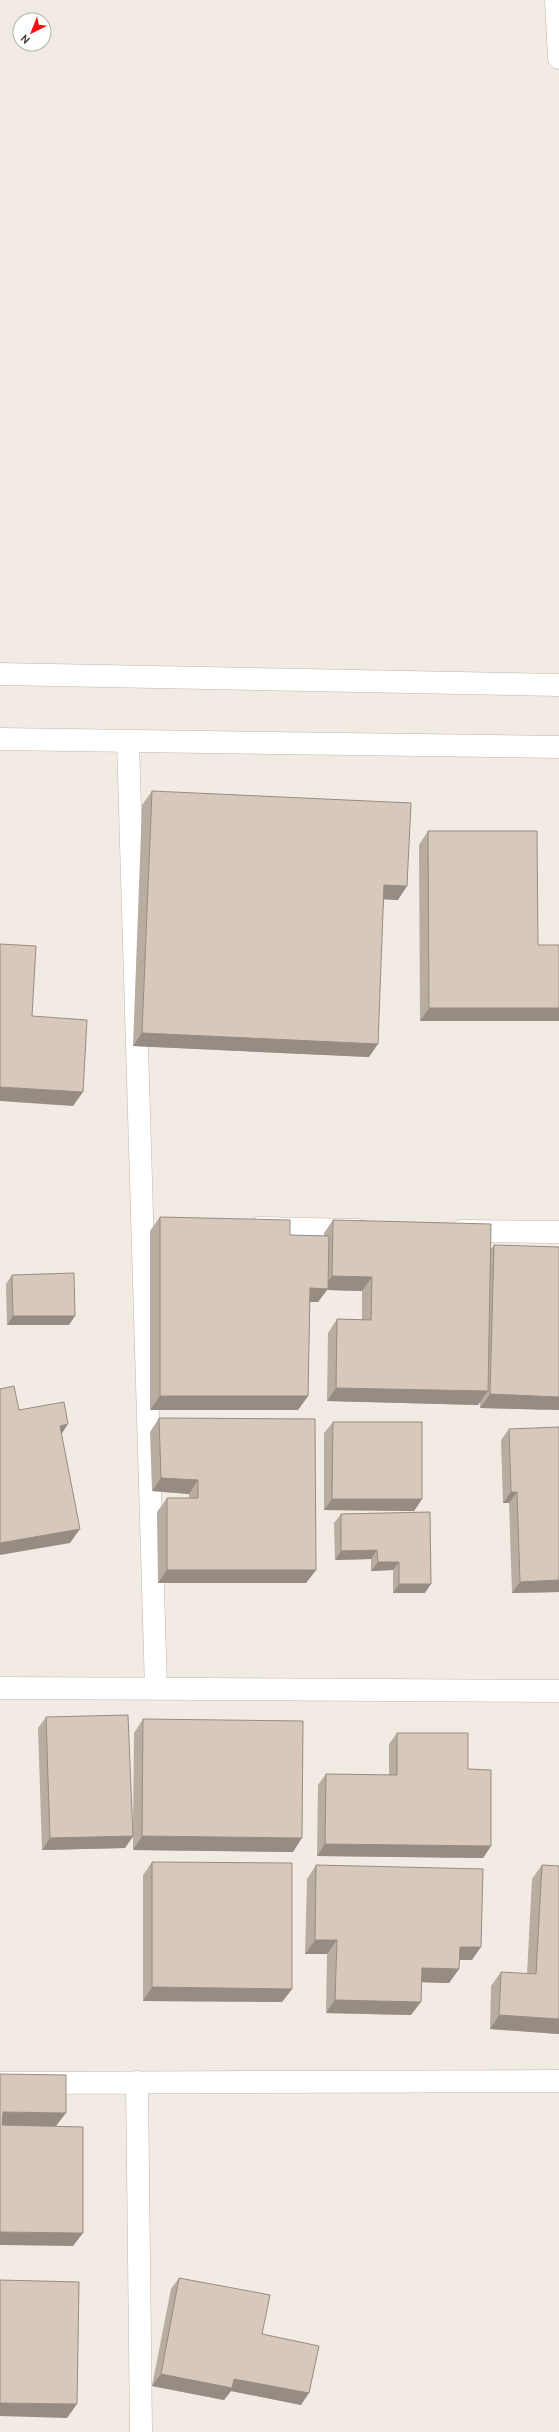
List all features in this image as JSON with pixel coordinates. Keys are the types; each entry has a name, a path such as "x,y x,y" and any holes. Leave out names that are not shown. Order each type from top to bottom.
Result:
{"street":[{"path":"556,0 559,58"},
{"path":"0,674 559,685"},
{"path":"0,739 559,747"},
{"path":"128,741 156,1689"},
{"path":"142,1227 166,1227"},
{"path":"237,1228 378,1230"},
{"path":"441,1231 559,1232"},
{"path":"0,1688 559,1691"},
{"path":"0,2083 559,2081"},
{"path":"137,2082 141,2432"}],"building":[{"path":"152,791 411,803 407,886 384,885 378,1044 142,1033"},
{"path":"428,831 537,831 538,945 559,945 559,1008 429,1008"},
{"path":"0,944 36,946 32,1016 87,1020 83,1092 0,1087"},
{"path":"160,1217 290,1220 290,1235 329,1236 328,1289 310,1288 308,1396 160,1396"},
{"path":"333,1220 491,1224 488,1391 336,1388 337,1319 371,1320 372,1277 332,1276"},
{"path":"494,1245 559,1247 559,1397 490,1394"},
{"path":"74,1273 75,1316 13,1316 12,1275"},
{"path":"14,1386 19,1410 64,1402 68,1424 60,1426 80,1529 0,1543 0,1389"},
{"path":"159,1418 315,1419 316,1570 167,1570 167,1498 198,1498 198,1480 161,1478"},
{"path":"333,1422 422,1422 422,1499 332,1499"},
{"path":"559,1427 559,1580 520,1582 517,1492 511,1492 509,1429"},
{"path":"430,1512 431,1584 399,1584 399,1562 378,1562 377,1550 341,1551 341,1514"},
{"path":"128,1715 133,1836 50,1838 46,1717"},
{"path":"143,1719 303,1721 302,1838 142,1836"},
{"path":"397,1733 468,1733 468,1769 491,1770 491,1846 325,1844 326,1774 397,1775"},
{"path":"152,1862 292,1863 292,1989 152,1987"},
{"path":"316,1865 483,1869 481,1947 460,1947 459,1969 422,1968 421,2002 335,2000 337,1940 315,1940"},
{"path":"542,1865 559,1866 559,2019 499,2015 501,1972 536,1974"},
{"path":"0,2074 66,2075 66,2113 3,2112 2,2125 83,2127 83,2233 0,2232"},
{"path":"179,2278 270,2295 262,2334 319,2346 309,2393 234,2379 232,2388 161,2374"},
{"path":"0,2280 79,2282 77,2404 0,2403"}]}
